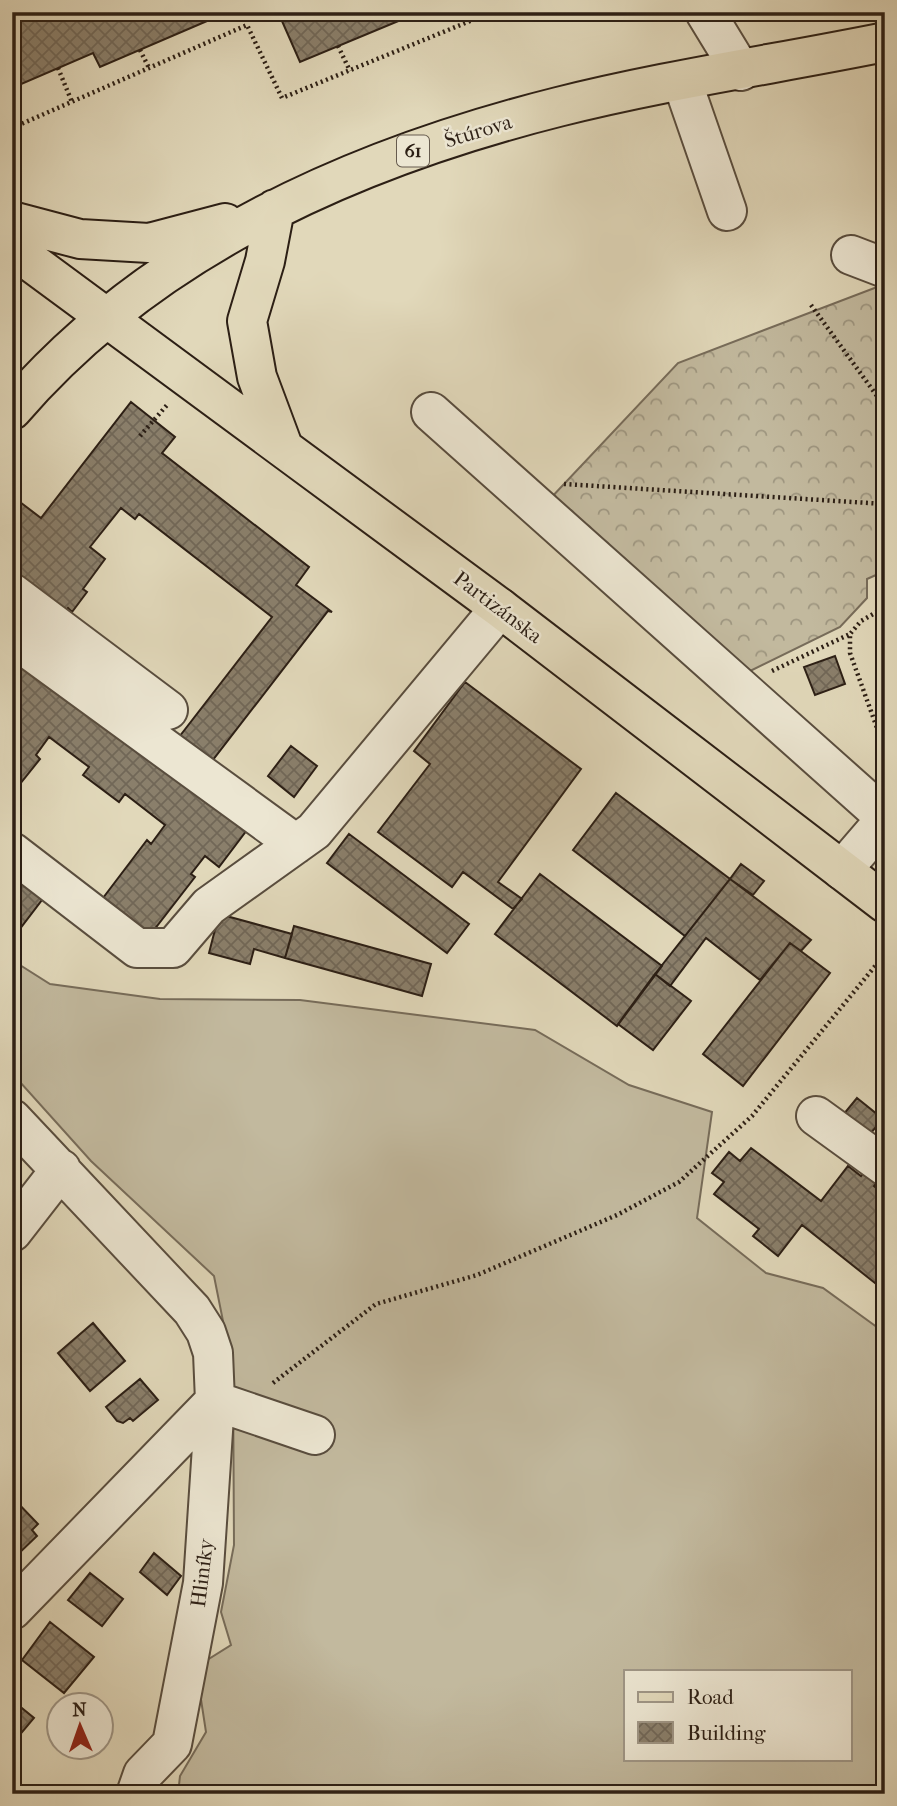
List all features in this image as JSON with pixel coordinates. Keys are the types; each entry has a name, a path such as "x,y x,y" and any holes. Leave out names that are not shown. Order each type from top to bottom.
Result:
{"main road":[{"name":"Štúrova","path":"107,316 194,256 275,209 394,158 557,107 885,42"},
{"path":"12,221 80,239 149,243 275,209 265,261 247,321 257,377 282,444"},
{"name":"Partizánska","path":"12,248 282,444 885,903"},
{"name":"61","path":"12,410 58,359 107,316"}],"street":[{"path":"705,12 741,71"},
{"path":"682,81 727,211"},
{"path":"431,412 885,819 842,870"},
{"path":"12,593 168,710"},
{"path":"12,852 137,948 173,948 209,906 314,831 500,608"},
{"path":"12,637 296,844"},
{"path":"816,1116 885,1166"},
{"name":"Hliníky","path":"12,1119 192,1310 206,1332 213,1353 215,1401 203,1583 172,1744 143,1774 136,1794"},
{"path":"12,1231 61,1169"},
{"path":"12,1610 215,1401 315,1435"}],"path":[{"path":"12,128 247,25 282,99 492,12"},
{"path":"338,46 350,71"},
{"path":"140,50 149,68"},
{"path":"58,68 72,102"},
{"path":"881,102 885,110"},
{"path":"811,305 885,407"},
{"path":"140,436 169,404"},
{"path":"564,484 885,504"},
{"path":"740,687 850,634 861,621 882,609 879,588 885,585"},
{"path":"850,634 850,653 885,750"},
{"path":"215,1401 274,1382 376,1304 477,1275 617,1215 679,1182 752,1116 885,954"},
{"path":"877,1794 885,1781"}],"green space":[{"path":"885,284 885,571 867,579 867,598 840,627 742,675 548,501 678,363"},
{"path":"12,960 50,984 160,999 300,1000 535,1030 629,1085 712,1112 697,1218 766,1273 823,1288 885,1333 885,1794 178,1794 180,1776 206,1732 196,1667 231,1645 221,1612 234,1545 233,1371 214,1276 91,1161 19,1081 12,1066"}],"building":[{"path":"26,12 228,12 100,67 93,53 12,88 12,18"},
{"path":"278,12 420,12 300,62"},
{"path":"131,402 175,437 162,453 309,567 296,585 332,612 328,611 209,765 176,741 272,617 139,514 135,519 121,508 90,547 105,559 83,589 87,592 72,612 68,608 63,614 12,575 12,496 41,518"},
{"path":"835,656 845,684 815,695 804,667"},
{"path":"23,658 247,830 219,867 205,856 191,874 195,877 150,935 103,898 147,840 151,844 165,825 125,794 119,802 83,775 89,767 49,737 36,755 40,759 12,794 12,672"},
{"path":"465,682 581,769 498,882 522,899 513,909 463,872 452,887 378,832 430,764 414,751"},
{"path":"291,746 317,766 294,797 268,776"},
{"path":"616,793 730,879 685,936 573,850"},
{"path":"349,834 469,924 447,953 327,863"},
{"path":"12,857 45,896 19,930 12,928"},
{"path":"741,864 764,881 753,895 730,879"},
{"path":"540,874 662,966 617,1026 495,934"},
{"path":"730,879 811,940 801,951 790,943 760,980 706,938 670,986 655,974"},
{"path":"219,914 292,934 285,958 254,949 250,964 209,953"},
{"path":"294,926 431,964 422,996 285,958"},
{"path":"790,943 830,973 743,1086 703,1054"},
{"path":"655,974 691,1001 653,1050 618,1024"},
{"path":"857,1098 883,1119 864,1141 838,1121"},
{"path":"751,1148 821,1201 848,1166 861,1176 870,1165 883,1175 874,1186 885,1195 885,1291 802,1225 778,1256 753,1236 759,1229 714,1194 724,1182 712,1173 729,1152 740,1161"},
{"path":"93,1323 125,1361 90,1391 58,1353"},
{"path":"140,1379 158,1400 133,1421 130,1418 123,1423 117,1421 106,1407"},
{"path":"12,1497 38,1524 32,1530 37,1536 12,1560"},
{"path":"154,1553 181,1576 167,1595 140,1572"},
{"path":"90,1573 123,1599 102,1626 68,1600"},
{"path":"50,1622 94,1657 66,1690 60,1690 22,1660"},
{"path":"12,1700 34,1718 12,1744"}]}
